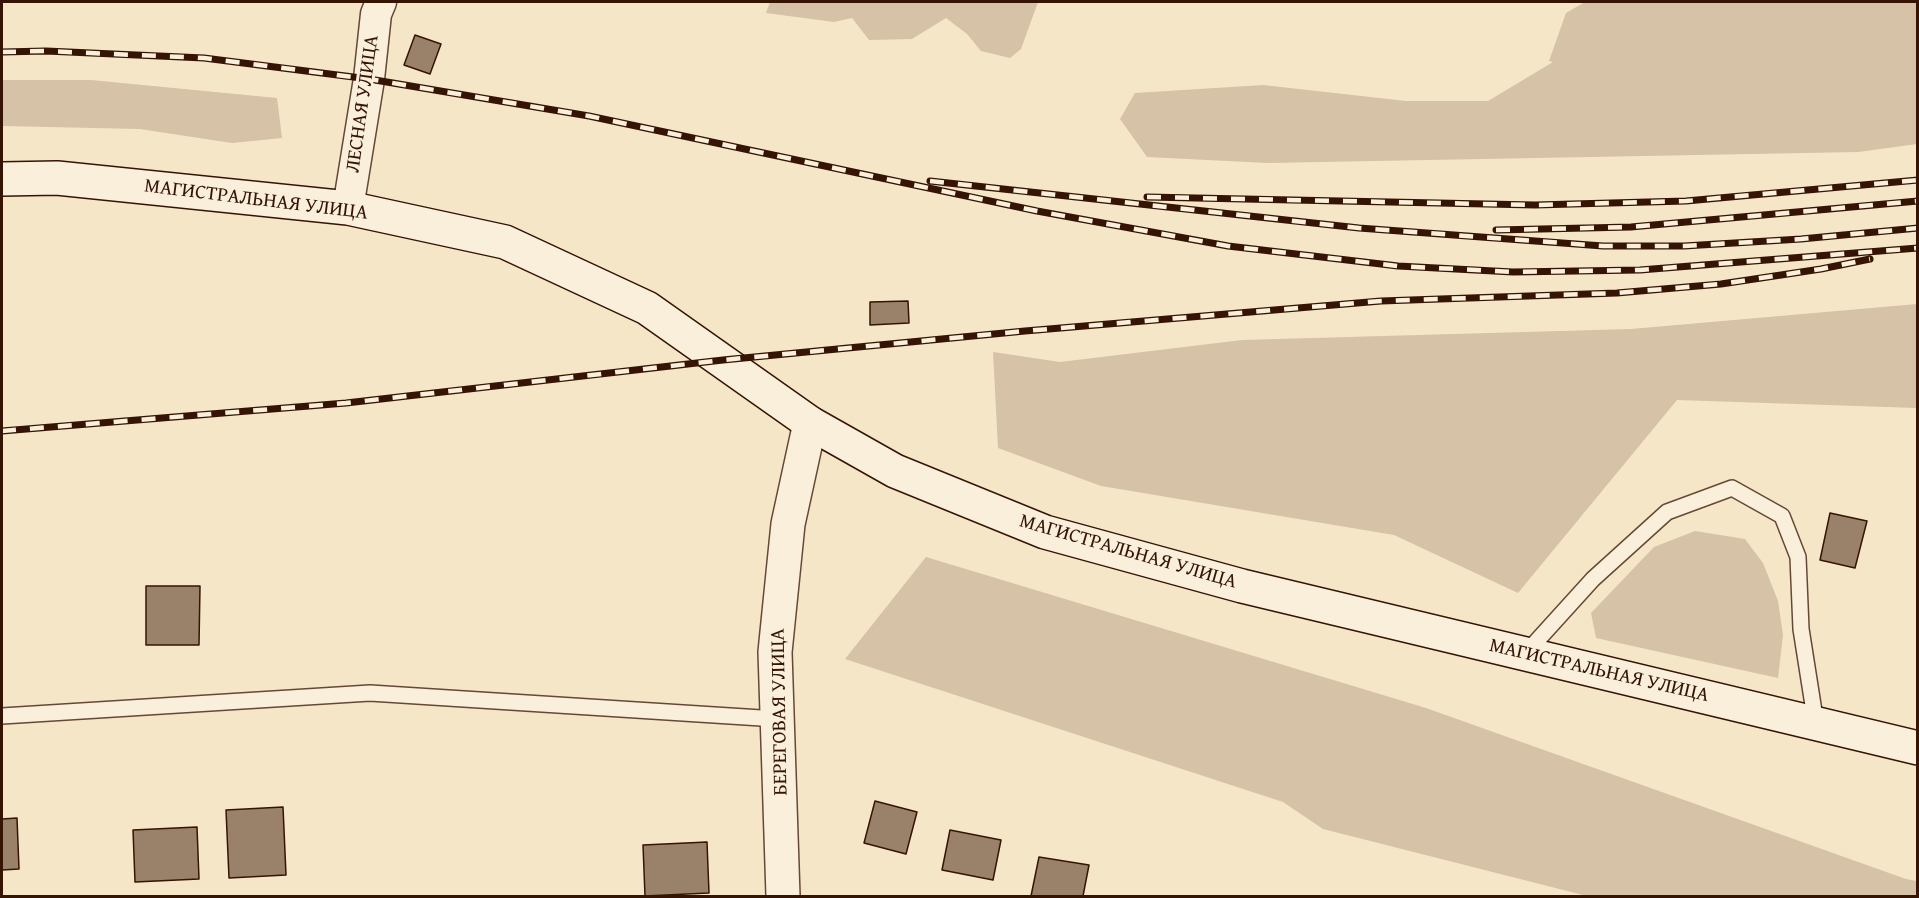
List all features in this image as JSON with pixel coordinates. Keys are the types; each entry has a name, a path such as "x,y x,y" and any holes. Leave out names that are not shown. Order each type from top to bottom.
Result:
{"main road":[{"name":"МАГИСТРАЛЬНАЯ УЛИЦА","path":"2,179 57,178 348,208 505,242 657,315 810,423 895,471 1045,532 1242,586 1917,748"},
{"name":"БЕРЕГОВАЯ УЛИЦА","path":"783,897 775,652 788,524 810,423"}],"street":[{"name":"ЛЕСНАЯ УЛИЦА","path":"348,208 369,79 376,14 381,2"}],"lane":[{"path":"1525,654 1593,579 1667,512 1732,488 1782,516 1798,557 1801,629 1816,724"},
{"path":"2,716 370,693 777,719"}],"shaded area":[{"path":"770,2 1038,2 1021,49 1010,58 981,51 967,34 946,18 912,39 869,40 852,18 834,22 766,13"},
{"path":"1585,2 1917,2 1917,144 1858,152 1268,163 1147,157 1120,119 1135,93 1263,85 1406,101 1488,101 1553,62 1549,61 1566,13"},
{"path":"2,80 91,80 277,98 282,138 232,143 140,129 2,126"},
{"path":"1917,304 1917,408 1677,400 1518,593 1394,535 1101,486 998,448 993,352 1060,362 1242,340 1631,329"},
{"path":"1695,531 1745,539 1763,563 1778,601 1783,635 1778,678 1596,638 1591,613 1654,547"},
{"path":"926,557 1426,708 1917,881 1917,896 1587,896 1323,829 1283,802 845,659"}],"building":[{"path":"415,35 441,44 430,74 404,65"},
{"path":"908,301 909,323 870,325 870,302"},
{"path":"1830,513 1867,521 1855,568 1820,560"},
{"path":"146,586 200,586 199,645 146,645"},
{"path":"875,801 917,812 906,854 864,843"},
{"path":"283,807 286,875 229,878 226,810"},
{"path":"17,818 19,869 2,870 2,819"},
{"path":"197,827 199,879 135,882 133,830"},
{"path":"950,830 1001,840 993,880 942,870"},
{"path":"707,842 709,893 645,896 643,845"},
{"path":"1039,857 1089,865 1083,896 1031,896"}],"railway":[{"path":"2,52 46,51 204,58 369,79 589,116 1037,211 1228,246 1398,266 1513,272 1640,270 1918,248"},
{"path":"1147,197 1535,205 1686,201 1918,180"},
{"path":"930,181 1359,228 1603,246 1684,246 1801,239 1918,228"},
{"path":"1496,230 1631,227 1918,201"},
{"path":"2,431 346,403 723,360 1025,331 1381,301 1617,293 1721,284 1870,259"}]}
